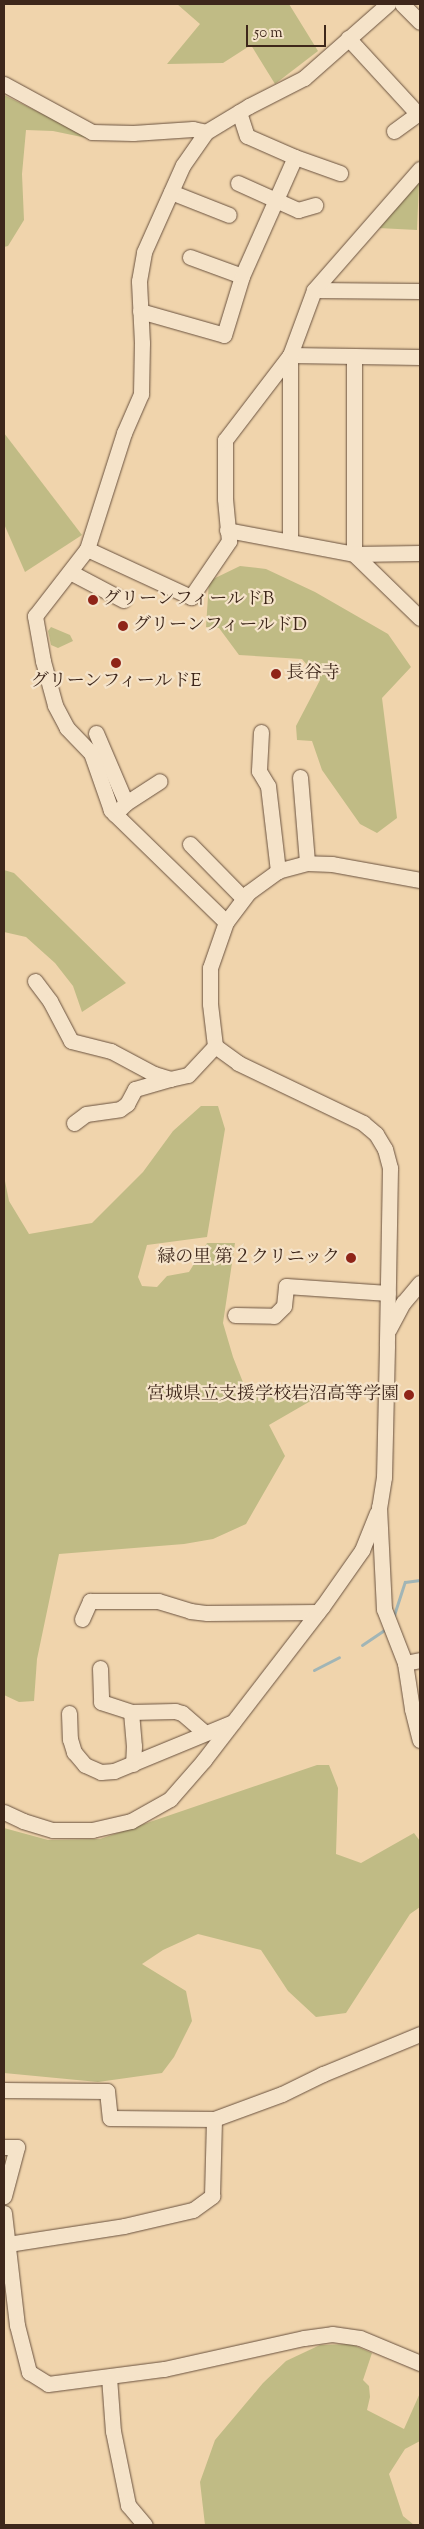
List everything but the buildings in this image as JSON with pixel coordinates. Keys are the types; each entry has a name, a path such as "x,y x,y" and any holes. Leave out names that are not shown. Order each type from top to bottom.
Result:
{"street":[{"path":"160,780 120,808 111,810 91,753 67,728 55,705 43,661 35,616 87,549 124,432 141,394 139,280 144,252 183,166 206,132 239,112 304,78 388,4"},
{"path":"402,4 420,22"},
{"path":"348,38 419,113 394,131"},
{"path":"4,84 92,132 133,133 193,129 206,132"},
{"path":"239,112 246,136 295,157 340,173"},
{"path":"140,310 224,335 242,276 295,157"},
{"path":"87,549 191,597 229,541 227,530 225,440 290,355 314,290 420,169"},
{"path":"238,183 298,210 315,205"},
{"path":"171,192 230,215"},
{"path":"190,257 242,276"},
{"path":"314,290 420,291"},
{"path":"290,355 420,357"},
{"path":"290,355 290,541"},
{"path":"354,356 354,554 420,618"},
{"path":"227,530 354,554 420,553"},
{"path":"70,572 123,600"},
{"path":"261,732 259,771 268,786 278,871"},
{"path":"96,733 120,808 226,922"},
{"path":"300,777 307,863"},
{"path":"190,844 243,898"},
{"path":"4,1812 23,1821 60,1830 105,1829 131,1821 170,1799 234,1722 318,1612 362,1550 379,1507 384,1477 390,1168 385,1149 376,1134 361,1122 238,1063 215,1046 210,1004 210,968 226,922 243,898 260,882 278,871 307,863 332,864 420,880"},
{"path":"35,981 50,1001 70,1041 111,1051 154,1074 170,1079"},
{"path":"74,1123 86,1114 120,1109 127,1104 135,1089 188,1075 215,1046"},
{"path":"387,1346 389,1329 398,1312 420,1283"},
{"path":"235,1315 274,1316 284,1306 286,1286 388,1292"},
{"path":"379,1507 384,1609 413,1661 412,1709 420,1740"},
{"path":"82,1619 90,1601 158,1601 190,1611 208,1613 318,1612"},
{"path":"100,1668 101,1702 131,1712 175,1711 182,1713 205,1734"},
{"path":"69,1712 70,1739 74,1752 86,1764 101,1772 114,1771 133,1764 234,1722"},
{"path":"131,1712 134,1746 133,1764"},
{"path":"4,2090 107,2091 110,2118 214,2119 282,2094 323,2074 420,2034"},
{"path":"8,2244 162,2219 204,2205 212,2196 214,2119"},
{"path":"4,2147 17,2147 4,2196"},
{"path":"4,2213 8,2244 10,2325 29,2372 48,2384 164,2369 304,2338 332,2334 360,2338 420,2363"},
{"path":"109,2377 113,2431 128,2505 145,2525"}],"shaded area":[{"path":"177,4 289,4 318,51 275,84 251,45 223,63 167,64 200,24"},
{"path":"4,95 77,131 97,137 96,140 53,131 26,130 22,174 24,220 8,246 4,247"},
{"path":"419,182 417,230 378,228"},
{"path":"4,433 82,535 25,572 4,524"},
{"path":"240,566 266,569 315,592 388,634 411,667 382,698 397,818 377,833 360,824 322,770 312,741 297,740 296,726 320,680 302,659 239,655 219,628 206,627 209,581"},
{"path":"51,627 70,635 73,641 58,648 51,645 48,631"},
{"path":"4,870 14,873 126,983 82,1012 73,986 55,963 26,937 4,932"},
{"path":"201,1106 218,1106 225,1129 207,1237 147,1245 138,1277 142,1286 157,1287 167,1276 189,1272 207,1243 235,1243 223,1323 233,1357 248,1395 304,1384 314,1399 269,1425 285,1456 246,1524 213,1539 184,1544 59,1554 37,1659 34,1701 19,1702 4,1695 4,1176 9,1201 29,1234 92,1223 143,1172 173,1131"},
{"path":"317,1765 329,1765 338,1788 336,1854 361,1863 414,1833 420,1841 420,1907 410,1914 346,2013 316,2017 288,1991 261,1950 198,1934 163,1950 142,1964 186,1991 192,2021 174,2057 162,2073 98,2082 4,2073 4,1828 48,1840 100,1839"},
{"path":"351,2344 372,2353 363,2380 369,2386 370,2397 367,2410 404,2429 420,2393 420,2441 405,2449 389,2474 403,2516 414,2525 205,2525 200,2482 215,2440 263,2383 286,2361 320,2345"}],"waterway":[{"path":"393,1618 405,1582 420,1580"},
{"path":"362,1645 386,1629"},
{"path":"314,1670 339,1657"}],"place":[{"name":"グリーンフィールドB","path":"93,600"},
{"name":"グリーンフィールドD","path":"123,626"},
{"name":"グリーンフィールドE","path":"116,663"},
{"name":"長谷寺","path":"276,674"},
{"name":"緑の里 第２クリニック","path":"351,1258"},
{"name":"宮城県立支援学校岩沼高等学園","path":"409,1395"}]}
